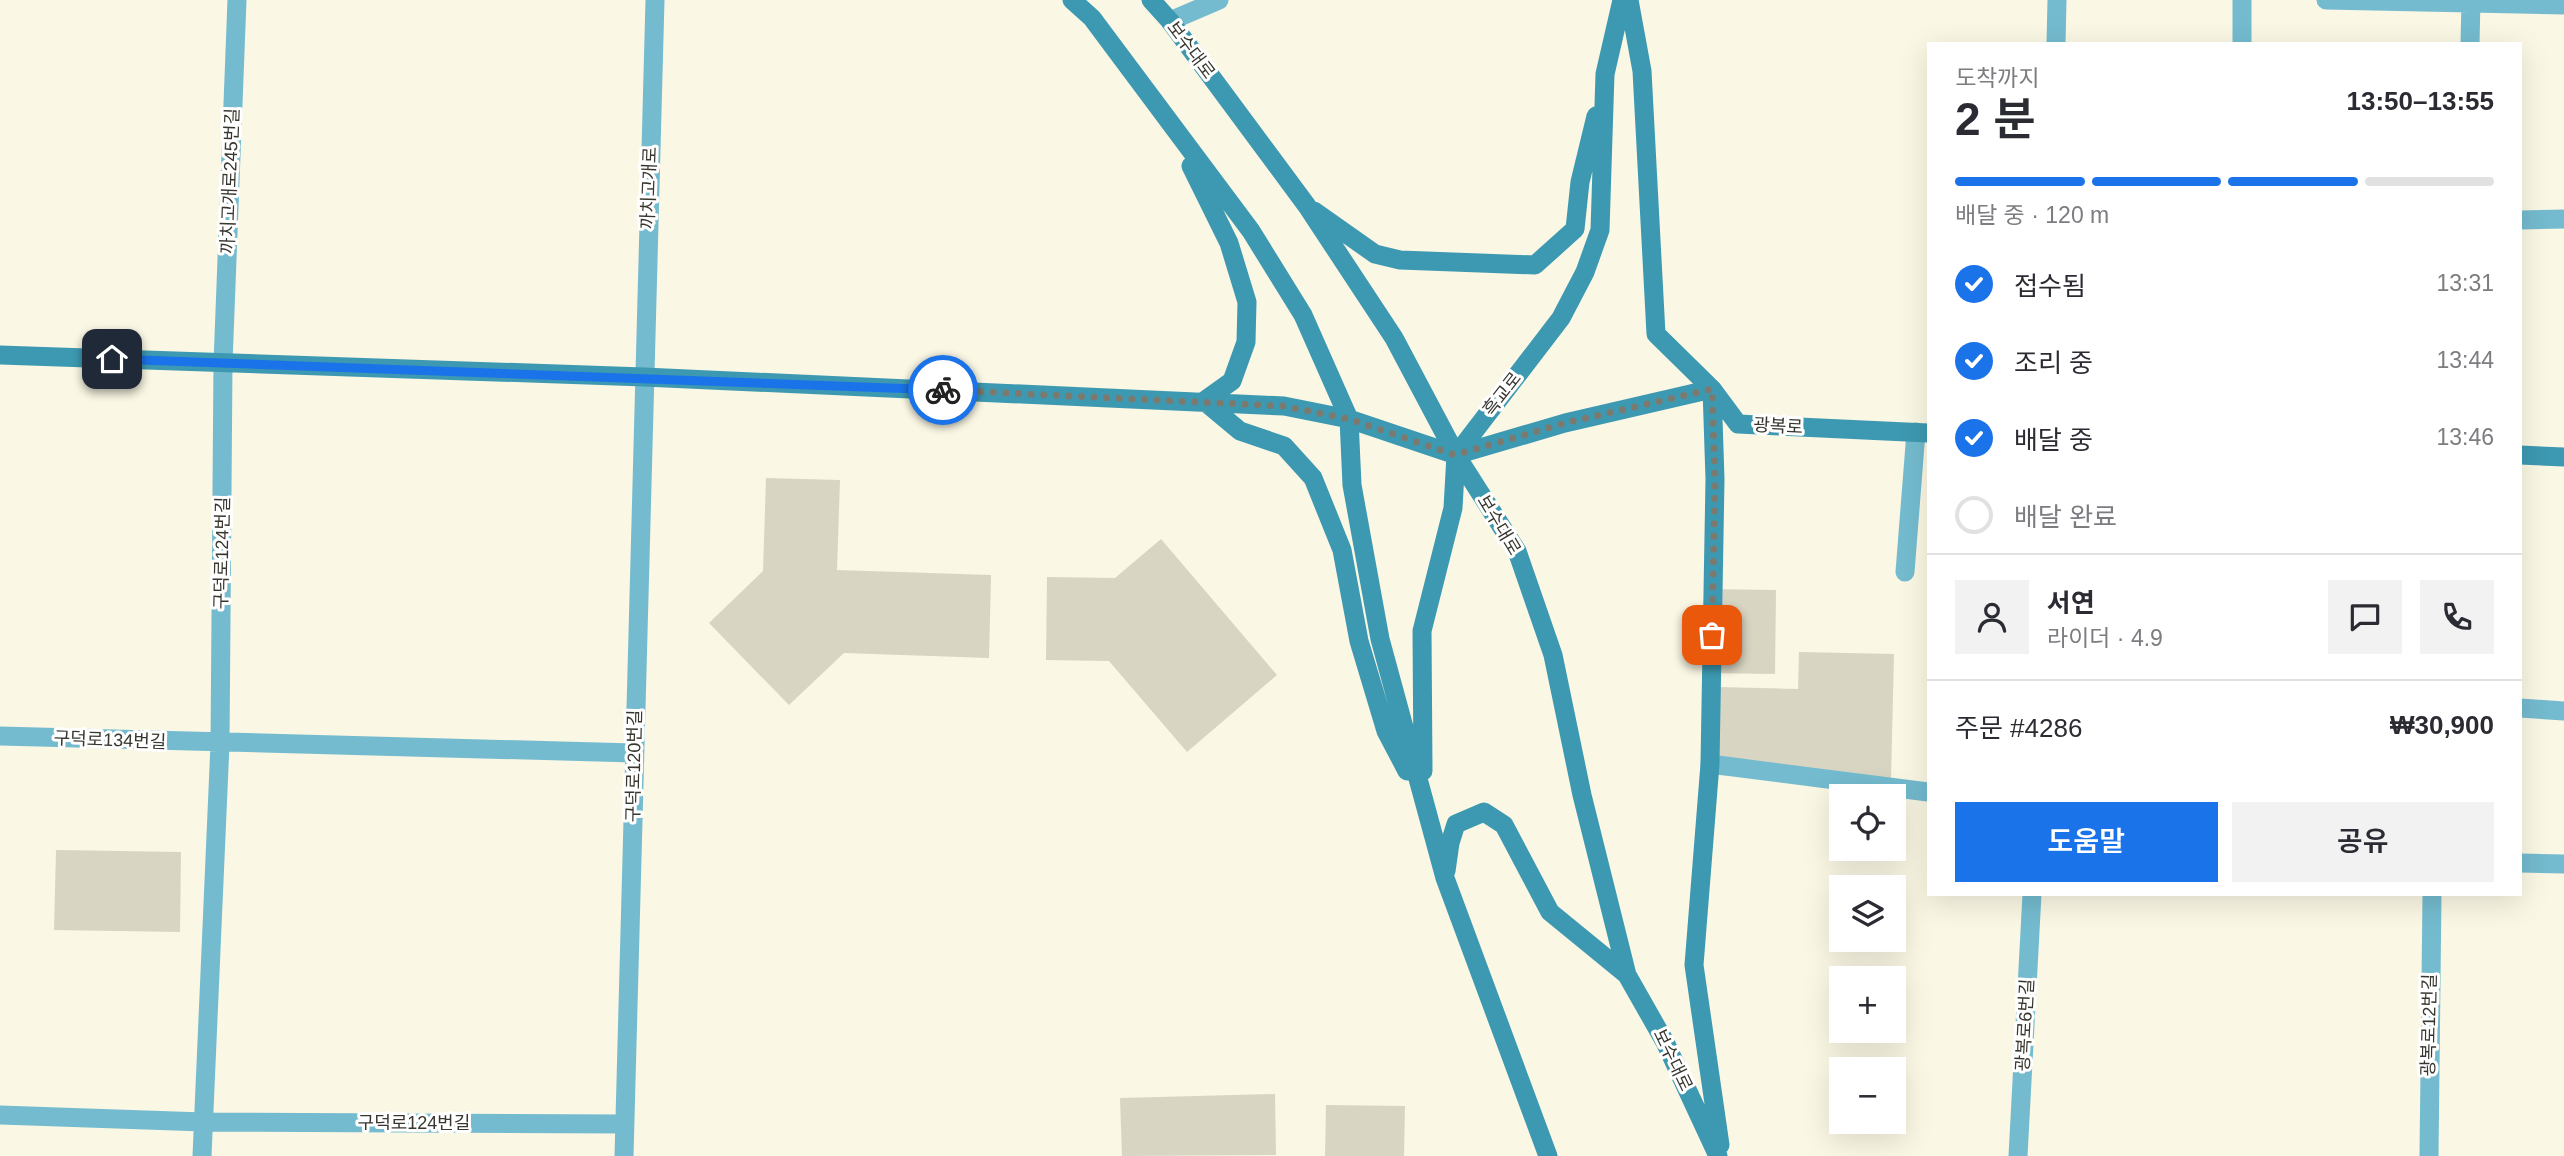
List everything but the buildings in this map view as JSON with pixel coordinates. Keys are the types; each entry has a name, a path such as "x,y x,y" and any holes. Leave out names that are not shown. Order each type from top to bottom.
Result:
{"main road":[{"path":"1072,0 1091,18 1251,231 1303,315 1349,419 1352,485 1380,639 1423,799 1445,878 1548,1156"},
{"name":"보수대로","path":"1151,0 1170,21 1307,206 1394,338 1455,455 1517,551 1553,655 1582,795 1626,975 1665,1042 1720,1156"},
{"name":"흑교로","path":"1455,455 1561,318 1585,272 1600,230 1605,74 1622,0"},
{"path":"1629,0 1642,71 1656,334 1712,389"},
{"path":"1307,206 1375,254 1400,260 1535,265 1575,229 1580,182 1605,74"},
{"path":"1171,123 1228,243 1247,302 1246,342 1232,381 1204,401"},
{"path":"0,355 644,377 1283,406 1349,419 1455,455 1565,423 1712,389"},
{"name":"보수대로","path":"1712,389 1715,479 1710,764 1694,965 1720,1156"},
{"name":"광복로","path":"1712,389 1738,424 1922,432"},
{"path":"1204,401 1240,431 1284,446 1313,478 1342,550 1359,641 1386,731 1423,799"},
{"path":"1423,799 1422,631 1453,508 1455,455"},
{"path":"2522,455 2564,457"},
{"path":"1445,878 1456,824 1484,812 1504,825 1550,912 1626,975"}],"street":[{"name":"까치고개로245번길","path":"223,363 237,0"},
{"name":"까치고개로","path":"644,377 655,0"},
{"path":"1170,21 1219,0"},
{"path":"2056,42 2057,0"},
{"path":"2242,0 2242,42"},
{"path":"2326,0 2564,5"},
{"path":"2470,42 2471,2"},
{"path":"2522,220 2564,219"},
{"name":"구덕로124번길","path":"202,1156 220,744 223,363"},
{"name":"구덕로120번길","path":"624,1156 644,377"},
{"name":"광복로","path":"1905,572 1922,432"},
{"path":"2522,708 2564,711"},
{"name":"구덕로134번길","path":"0,736 220,744"},
{"path":"220,744 635,753"},
{"path":"1710,764 1927,792"},
{"path":"2522,863 2564,864"},
{"name":"광복로6번길","path":"2018,1156 2032,896"},
{"name":"광복로12번길","path":"2429,1156 2432,896"},
{"path":"0,1115 204,1122"},
{"name":"구덕로124번길","path":"204,1122 625,1124"}],"way so far":[{"path":"943,390 1283,406 1349,419 1455,455 1565,423 1712,389 1715,479 1712,635"}],"route":[{"path":"112,359 943,390"}]}
